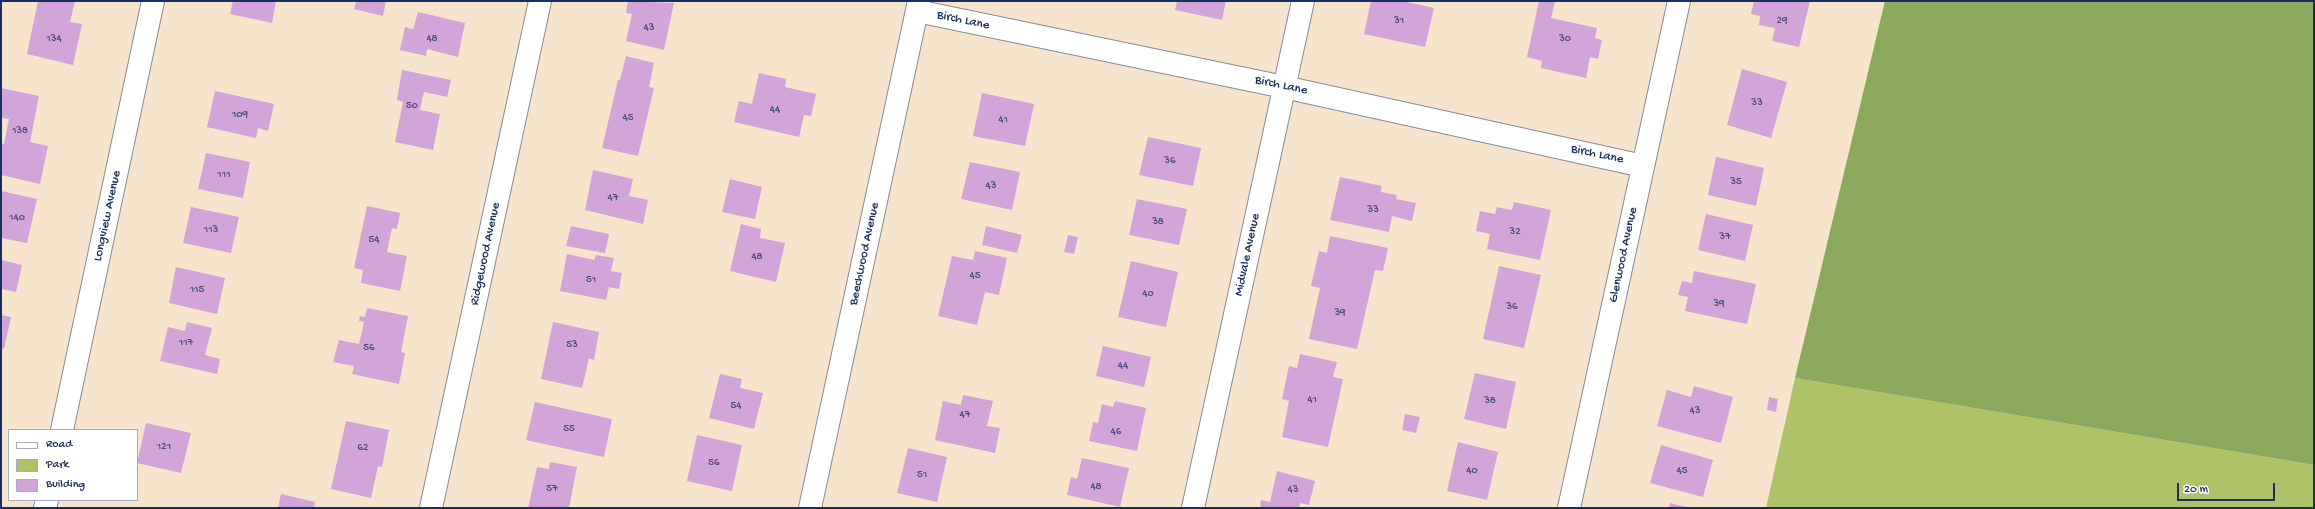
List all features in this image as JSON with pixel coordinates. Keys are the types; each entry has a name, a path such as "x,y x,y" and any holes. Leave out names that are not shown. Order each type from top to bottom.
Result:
{"street":[{"name":"Longview Avenue","path":"62,429 153,1"},
{"name":"Ridgewood Avenue","path":"431,508 540,1"},
{"name":"Midvale Avenue","path":"1193,508 1302,1"},
{"name":"Glenwood Avenue","path":"1569,508 1679,1"},
{"name":"Birch Lane","path":"918,6 1643,166"},
{"name":"Beechwood Avenue","path":"810,508 918,6"}],"green space":[{"path":"1885,1 2314,1 2314,465 1795,378"},
{"path":"1795,378 2314,465 2314,508 1766,508"}],"building":[{"path":"38,1 75,1 70,22 82,24 73,65 27,54"},
{"path":"233,1 276,1 272,23 230,14"},
{"path":"356,1 386,1 383,16 354,9"},
{"path":"628,1 674,3 664,50 626,41 632,14 626,13"},
{"path":"1177,1 1226,1 1222,20 1175,10"},
{"path":"1371,1 1403,1 1434,8 1425,47 1364,34"},
{"path":"1539,1 1555,2 1551,18 1597,28 1595,38 1602,40 1598,59 1590,57 1586,78 1541,68 1542,61 1527,57"},
{"path":"1754,1 1810,1 1799,47 1772,41 1775,28 1759,25 1760,16 1751,14"},
{"path":"418,12 465,23 458,57 427,49 426,56 400,50 405,27 413,29"},
{"path":"626,56 654,63 649,87 654,88 638,156 602,148 618,80 620,80"},
{"path":"1742,69 1787,82 1771,138 1727,125"},
{"path":"402,70 451,80 447,97 424,92 420,110 440,114 433,150 395,142 403,102 397,100"},
{"path":"759,73 786,79 785,87 816,94 811,116 804,115 799,137 734,122 739,101 752,104"},
{"path":"1,88 39,96 30,142 48,146 40,184 1,175 1,143 4,144 9,119 1,118"},
{"path":"215,91 274,104 268,131 258,128 256,138 207,127"},
{"path":"982,93 1034,104 1025,146 973,136"},
{"path":"1148,137 1201,148 1193,186 1139,175"},
{"path":"206,153 250,162 243,198 198,189"},
{"path":"1716,157 1764,168 1756,206 1708,195"},
{"path":"970,162 1020,172 1012,210 961,199"},
{"path":"593,170 633,179 629,196 648,200 643,224 585,210"},
{"path":"1340,177 1382,186 1381,192 1397,195 1396,199 1416,203 1412,221 1392,216 1389,232 1330,220"},
{"path":"730,179 762,187 755,219 722,212"},
{"path":"1,191 37,199 27,243 1,238"},
{"path":"1137,199 1187,209 1179,245 1129,235"},
{"path":"1514,202 1551,210 1540,260 1487,249 1490,234 1476,231 1480,211 1495,214 1497,207 1512,210"},
{"path":"367,206 400,213 397,229 392,228 387,252 407,256 400,291 361,283 363,270 354,268"},
{"path":"191,207 239,217 231,253 183,243"},
{"path":"1706,214 1753,225 1745,261 1698,250"},
{"path":"741,224 761,229 760,238 785,243 776,282 730,271"},
{"path":"571,226 609,234 605,253 566,246"},
{"path":"986,226 1022,235 1017,253 982,245"},
{"path":"1068,235 1078,237 1074,254 1064,252"},
{"path":"1330,236 1388,248 1383,271 1375,270 1357,349 1309,339 1320,288 1311,286 1319,251 1327,253"},
{"path":"975,251 1007,258 999,295 985,292 977,325 938,316 952,256 973,260"},
{"path":"567,254 594,260 596,255 614,258 611,271 622,273 619,289 609,287 606,300 560,291"},
{"path":"1,260 22,265 16,292 1,289"},
{"path":"1131,261 1178,272 1166,327 1118,317"},
{"path":"1499,266 1541,275 1524,348 1483,339"},
{"path":"176,267 225,278 217,314 169,303"},
{"path":"1694,271 1756,284 1747,324 1685,311 1688,297 1678,295 1682,281 1692,283"},
{"path":"367,308 408,316 401,352 405,353 399,384 352,374 354,366 333,362 339,340 359,344 364,322 359,321 360,316 365,317"},
{"path":"1,315 11,317 4,349 1,348"},
{"path":"187,322 212,328 205,355 220,359 217,374 160,361 168,327 185,331"},
{"path":"553,322 599,332 594,360 589,358 582,388 541,379"},
{"path":"1103,346 1151,357 1144,387 1096,376"},
{"path":"1300,354 1337,362 1333,377 1343,379 1328,447 1282,437 1289,401 1282,399 1289,366 1297,368"},
{"path":"1475,373 1516,382 1506,429 1464,419"},
{"path":"720,374 742,379 740,388 763,393 754,429 709,418"},
{"path":"1694,386 1733,397 1721,443 1657,426 1667,390 1691,397"},
{"path":"963,395 993,401 987,426 1000,428 995,453 935,440 943,401 961,405"},
{"path":"1769,397 1778,399 1776,412 1767,410"},
{"path":"1115,401 1146,408 1137,451 1089,441 1093,422 1098,423 1102,404 1113,407"},
{"path":"535,402 612,419 604,457 526,440"},
{"path":"1405,414 1420,417 1416,433 1402,430"},
{"path":"346,421 389,430 382,467 378,466 371,498 331,489"},
{"path":"146,423 191,433 181,473 138,463"},
{"path":"697,435 742,445 732,491 687,481"},
{"path":"1458,442 1498,452 1487,500 1447,491"},
{"path":"1661,445 1713,460 1703,497 1650,483"},
{"path":"908,448 947,457 937,502 897,493"},
{"path":"1082,458 1129,468 1120,507 1067,495 1071,477 1077,479"},
{"path":"550,462 577,467 569,508 528,508 537,467 549,469"},
{"path":"1277,471 1315,481 1309,505 1300,503 1299,508 1260,508 1261,500 1270,502"},
{"path":"281,494 315,502 314,508 278,508"},
{"path":"1670,503 1686,507 1686,508 1669,508"}]}
